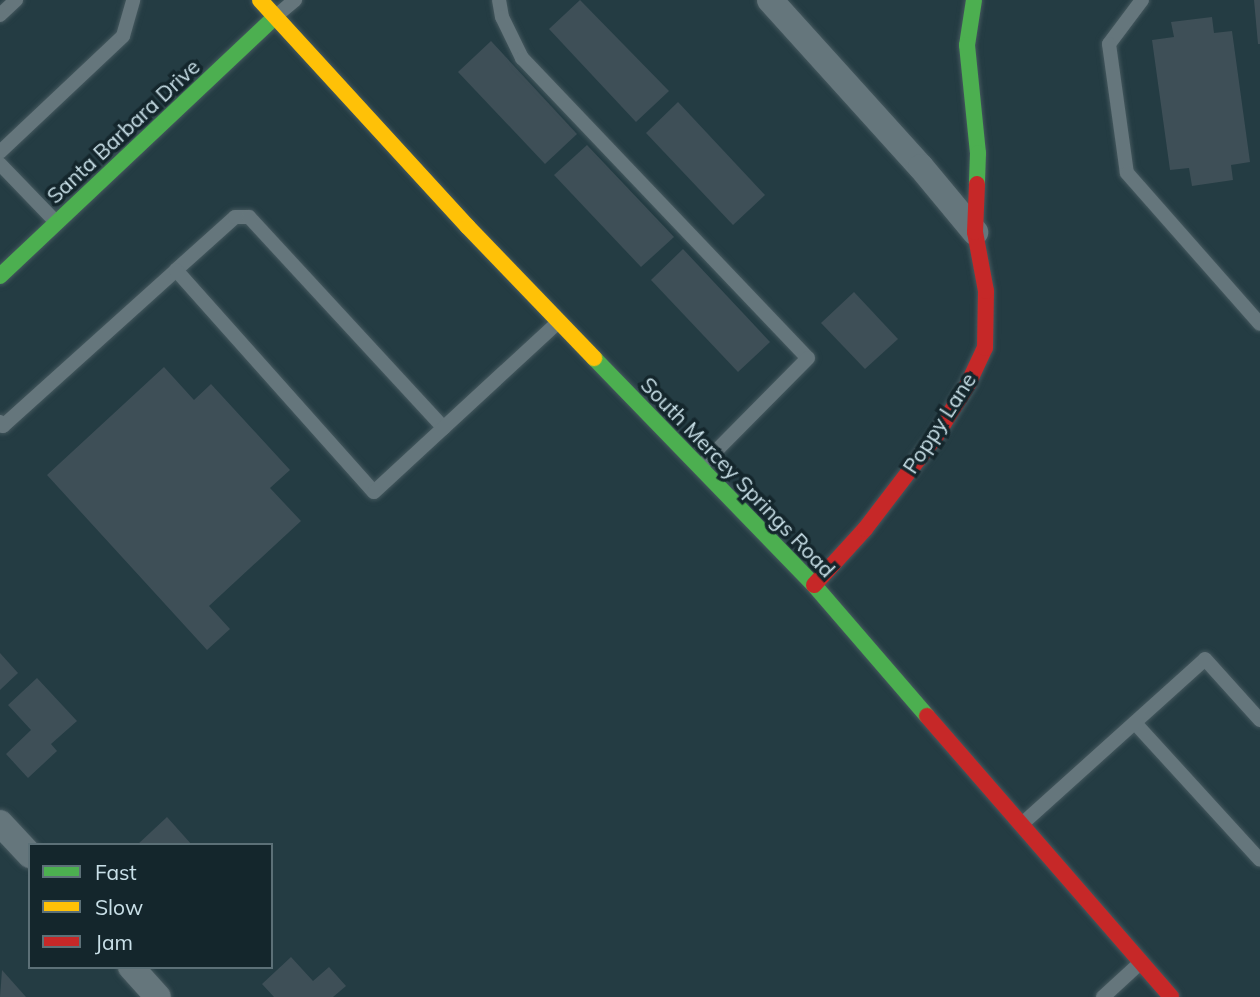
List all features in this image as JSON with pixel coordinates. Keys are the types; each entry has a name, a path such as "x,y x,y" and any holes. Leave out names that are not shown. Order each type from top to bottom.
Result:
{"main road":[{"name":"South Mercey Springs Road","path":"260,0 559,321 814,585 1171,997"},
{"name":"Poppy Lane","path":"814,585 864,529 936,436 985,348 986,291 975,232 978,153 967,46 974,0"},
{"name":"Santa Barbara Drive","path":"0,276 275,17"}],"street":[{"name":"Poppy Lane","path":"771,0 921,167 975,232"},
{"path":"0,823 28,853"},
{"path":"133,969 158,997"}],"lane":[{"path":"0,15 16,0"},
{"path":"0,152 122,36 133,0"},
{"path":"275,17 295,0"},
{"path":"499,0 502,17 522,58 808,358 700,468"},
{"path":"1142,0 1109,44 1127,173 1260,324"},
{"path":"0,164 57,223"},
{"path":"0,422 3,426 235,217 249,217 444,428"},
{"path":"176,270 374,492 559,321"},
{"path":"1021,825 1205,660 1260,720"},
{"path":"1135,723 1260,860"},
{"path":"1103,997 1141,962"}],"building":[{"path":"580,0 669,91 636,122 549,29"},
{"path":"1254,0 1260,0 1260,44 1258,44"},
{"path":"1212,17 1214,33 1232,31 1250,162 1231,165 1233,180 1192,186 1189,168 1170,170 1152,40 1174,37 1171,22"},
{"path":"491,41 577,134 545,164 458,72"},
{"path":"678,102 765,195 733,225 646,133"},
{"path":"587,145 674,237 641,267 554,175"},
{"path":"683,249 770,342 738,372 651,280"},
{"path":"854,292 898,339 865,369 821,323"},
{"path":"164,367 194,400 211,384 290,470 270,488 301,521 209,606 230,629 207,650 47,475"},
{"path":"0,653 18,673 0,690"},
{"path":"37,678 77,721 51,744 57,751 28,778 6,754 31,730 8,705"},
{"path":"167,817 190,843 139,843"},
{"path":"291,957 313,981 329,967 346,986 333,997 274,997 262,984"},
{"path":"2,970 26,997 0,997"}],"traffic: fast":[{"path":"974,0 967,45 978,153 977,184"},
{"path":"0,276 275,17"},
{"path":"594,358 814,585 927,716"}],"traffic: slow":[{"path":"260,0 468,227 594,358"}],"traffic: jam":[{"path":"814,585 865,529 936,436 968,384 985,348 986,291 975,232 977,184"},
{"path":"927,716 1171,997"}]}
